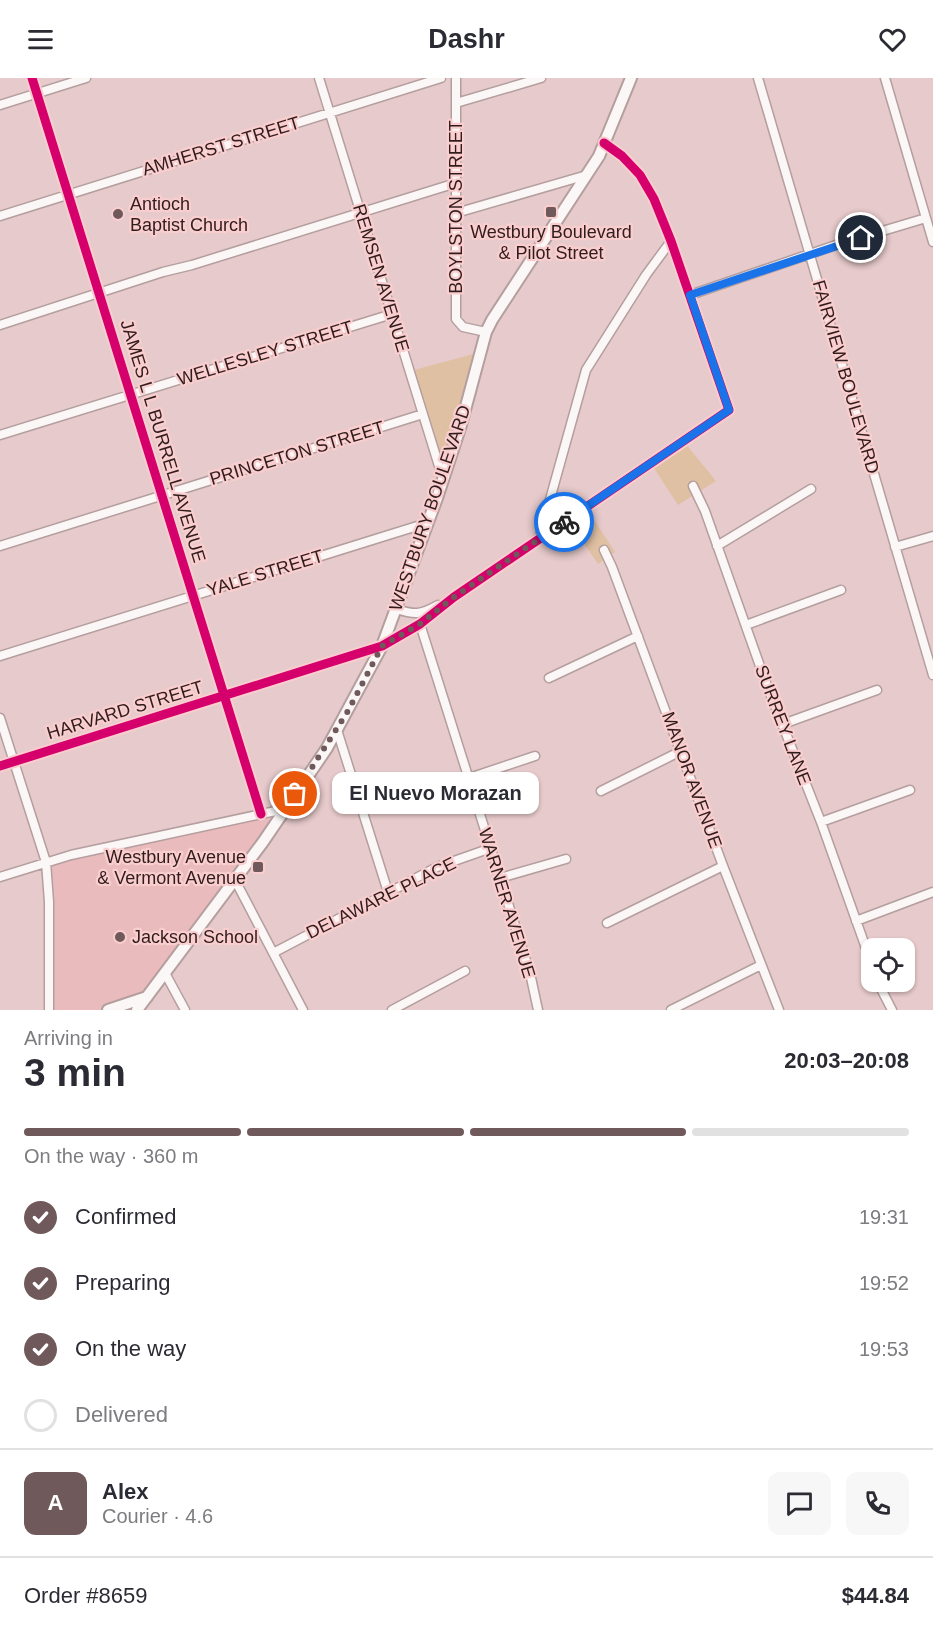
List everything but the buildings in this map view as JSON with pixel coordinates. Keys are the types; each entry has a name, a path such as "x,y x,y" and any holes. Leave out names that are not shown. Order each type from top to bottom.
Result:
{"street":[{"name":"JAMES L L BURRELL AVENUE","path":"32,78 261,814"},
{"path":"0,105 86,78"},
{"name":"REMSEN AVENUE","path":"319,78 443,479"},
{"name":"AMHERST STREET","path":"0,216 441,78"},
{"name":"BOYLSTON STREET","path":"456,78 456,319 458,324 467,329 486,332"},
{"path":"456,103 542,78"},
{"name":"WESTBURY BOULEVARD","path":"137,1010 235,880 285,809 337,730 382,646 443,479 486,332 587,175 604,143 631,78"},
{"name":"FAIRVIEW BOULEVARD","path":"758,78 933,675"},
{"path":"885,78 933,242"},
{"path":"604,143 622,156 640,175 654,199 672,241 690,295 926,218"},
{"path":"456,213 587,175"},
{"path":"0,325 163,272 456,183"},
{"path":"539,539 586,370 646,275 672,241"},
{"name":"HARVARD STREET","path":"0,766 382,646 420,624 454,597 729,410 690,295"},
{"name":"WELLESLEY STREET","path":"0,435 392,314"},
{"name":"PRINCETON STREET","path":"0,546 423,414"},
{"name":"SURREY LANE","path":"693,486 821,822 862,938"},
{"path":"717,546 811,489"},
{"name":"YALE STREET","path":"0,656 427,523"},
{"path":"895,547 933,536"},
{"name":"MANOR AVENUE","path":"604,550 779,1010"},
{"path":"746,626 841,590"},
{"name":"HARVARD STREET","path":"396,609 410,614 422,614 454,597"},
{"name":"WARNER AVENUE","path":"420,624 530,973 538,1010"},
{"path":"549,678 638,636"},
{"path":"783,724 877,690"},
{"path":"0,718 46,862 49,902 49,1010"},
{"path":"337,730 388,892"},
{"path":"601,791 681,751"},
{"path":"469,778 535,756"},
{"path":"821,822 910,789"},
{"path":"0,877 71,855 285,809"},
{"name":"DELAWARE PLACE","path":"273,953 437,867 491,848"},
{"path":"500,878 566,859"},
{"path":"607,923 723,866"},
{"path":"235,880 303,1010"},
{"path":"856,921 933,892"},
{"path":"671,1010 761,965"},
{"path":"392,1010 465,971"},
{"path":"165,972 184,1010"},
{"path":"883,992 892,1010"},
{"path":"108,1010 147,996"}],"shaded area":[{"path":"481,352 443,479 410,371"},
{"path":"685,443 716,481 678,505 652,465"},
{"path":"587,509 615,552 598,564 569,521"},
{"name":"Jackson School","path":"285,809 147,996 108,1010 49,1010 46,862"}],"cycle path":[{"path":"32,78 261,814"},
{"path":"0,766 382,646 420,624 454,597 729,410 671,241 654,199 640,175 622,156 604,143"}],"way so far":[{"path":"295,794 327,748 382,646 420,624 454,597 564,522"}],"place":[{"name":"Westbury Boulevard & Pilot Street","path":"551,212"},
{"name":"Antioch Baptist Church","path":"118,214"},
{"name":"El Nuevo Morazan","path":"295,794"},
{"name":"Westbury Avenue & Vermont Avenue","path":"258,867"},
{"name":"Jackson School","path":"120,937"}],"route":[{"path":"564,522 729,410 690,295 861,238"}]}
